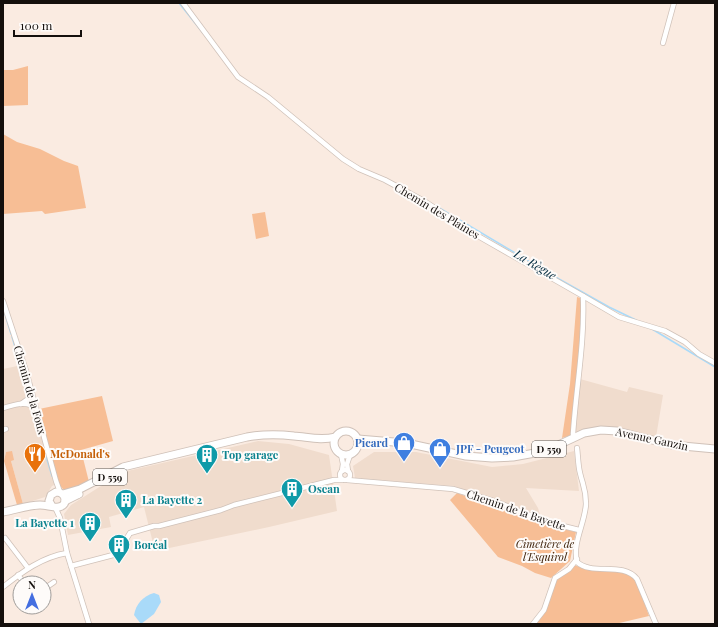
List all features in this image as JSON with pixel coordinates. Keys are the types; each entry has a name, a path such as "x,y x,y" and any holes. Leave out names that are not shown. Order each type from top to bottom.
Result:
{"main road":[{"name":"Avenue Ganzin","path":"358,439 406,443 466,456 492,458 514,457 552,448 574,437 591,431 608,430 672,445 715,448"},
{"path":"346,431 353,433 358,439 358,447 350,455 340,454 335,448 335,437 341,432 346,431"},
{"name":"D 559","path":"57,500 122,471 157,459 257,435 279,434 313,439 329,439 335,437"},
{"name":"D 559","path":"313,439 335,448"},
{"name":"Avenue Ganzin","path":"358,447 380,441"},
{"path":"3,512 57,500"}],"street":[{"name":"Chemin des Plaines","path":"183,3 238,76 268,96 344,159 359,169 385,180 424,201 478,236 619,317 665,331 715,363"},
{"path":"663,43 674,3"},
{"path":"574,437 575,409 580,372 583,296"},
{"name":"Chemin de la Foux","path":"3,301 35,403 56,481 57,500 68,553 89,624"},
{"path":"21,404 27,400 32,393"},
{"path":"27,400 35,403"},
{"path":"3,408 27,404 36,409"},
{"path":"533,624 544,610 555,578 569,569 576,559 579,530 585,514 586,490 580,473 577,448"},
{"path":"340,454 345,476"},
{"path":"345,476 350,455"},
{"path":"71,566 117,554 130,533 345,476"},
{"name":"Chemin de la Bayette","path":"345,476 358,482 453,489 497,502 547,522 579,530"},
{"path":"5,538 28,568"},
{"path":"19,575 28,568 58,555 68,553"},
{"path":"576,559 581,565 624,571 633,574 637,578 656,624"},
{"path":"3,587 12,580"}],"shaded area":[{"path":"22,365 56,484 52,486 45,497 23,504 11,461 6,452 3,461 3,369"},
{"path":"580,379 627,392 629,387 663,395 656,437 624,429 575,434 576,402"},
{"path":"258,441 289,444 329,455 337,511 155,551 144,507 109,517 111,527 68,535 64,514 71,505 123,472"},
{"path":"574,451 579,491 526,488 538,508 541,518 454,486 355,478 353,466 374,452 416,452 492,467 523,464"}],"green space":[{"path":"28,66 28,105 3,106 3,70 13,70"},
{"path":"3,134 17,142 40,149 78,166 86,208 45,214 42,211 3,214"},
{"path":"265,212 269,236 256,239 252,214"},
{"path":"577,297 584,299 575,434 562,438 570,384"},
{"path":"102,396 113,441 81,450 89,482 70,491 63,489 60,486 40,420 39,409"},
{"path":"12,451 14,460 11,461 23,504 17,505 4,461 6,452"},
{"name":"Cimetière de l'Esquirol","path":"457,493 538,522 576,532 570,561 551,578 535,573 522,566 498,557 450,500"},
{"path":"574,559 574,565 580,567 629,573 637,581 649,616 615,624 530,624 544,608 551,584"}],"water":[{"path":"154,593 159,595 161,602 154,614 141,624 134,615 136,607 143,598"}],"waterway":[{"name":"La Règue","path":"179,3 203,33"},
{"name":"La Règue","path":"436,206 559,279 609,307 636,320"},
{"path":"3,308 11,334"},
{"name":"La Règue","path":"652,329 715,367"},
{"path":"12,337 26,383"},
{"path":"45,453 52,476"}],"place":[{"name":"Picard","path":"404,462"},
{"name":"JPF - Peugeot","path":"440,468"},
{"name":"McDonald's","path":"35,474"},
{"name":"Top garage","path":"207,474"},
{"name":"Osean","path":"292,508"},
{"name":"La Bayette 2","path":"126,520"},
{"name":"La Bayette 1","path":"90,542"},
{"name":"Boréal","path":"119,564"}]}
